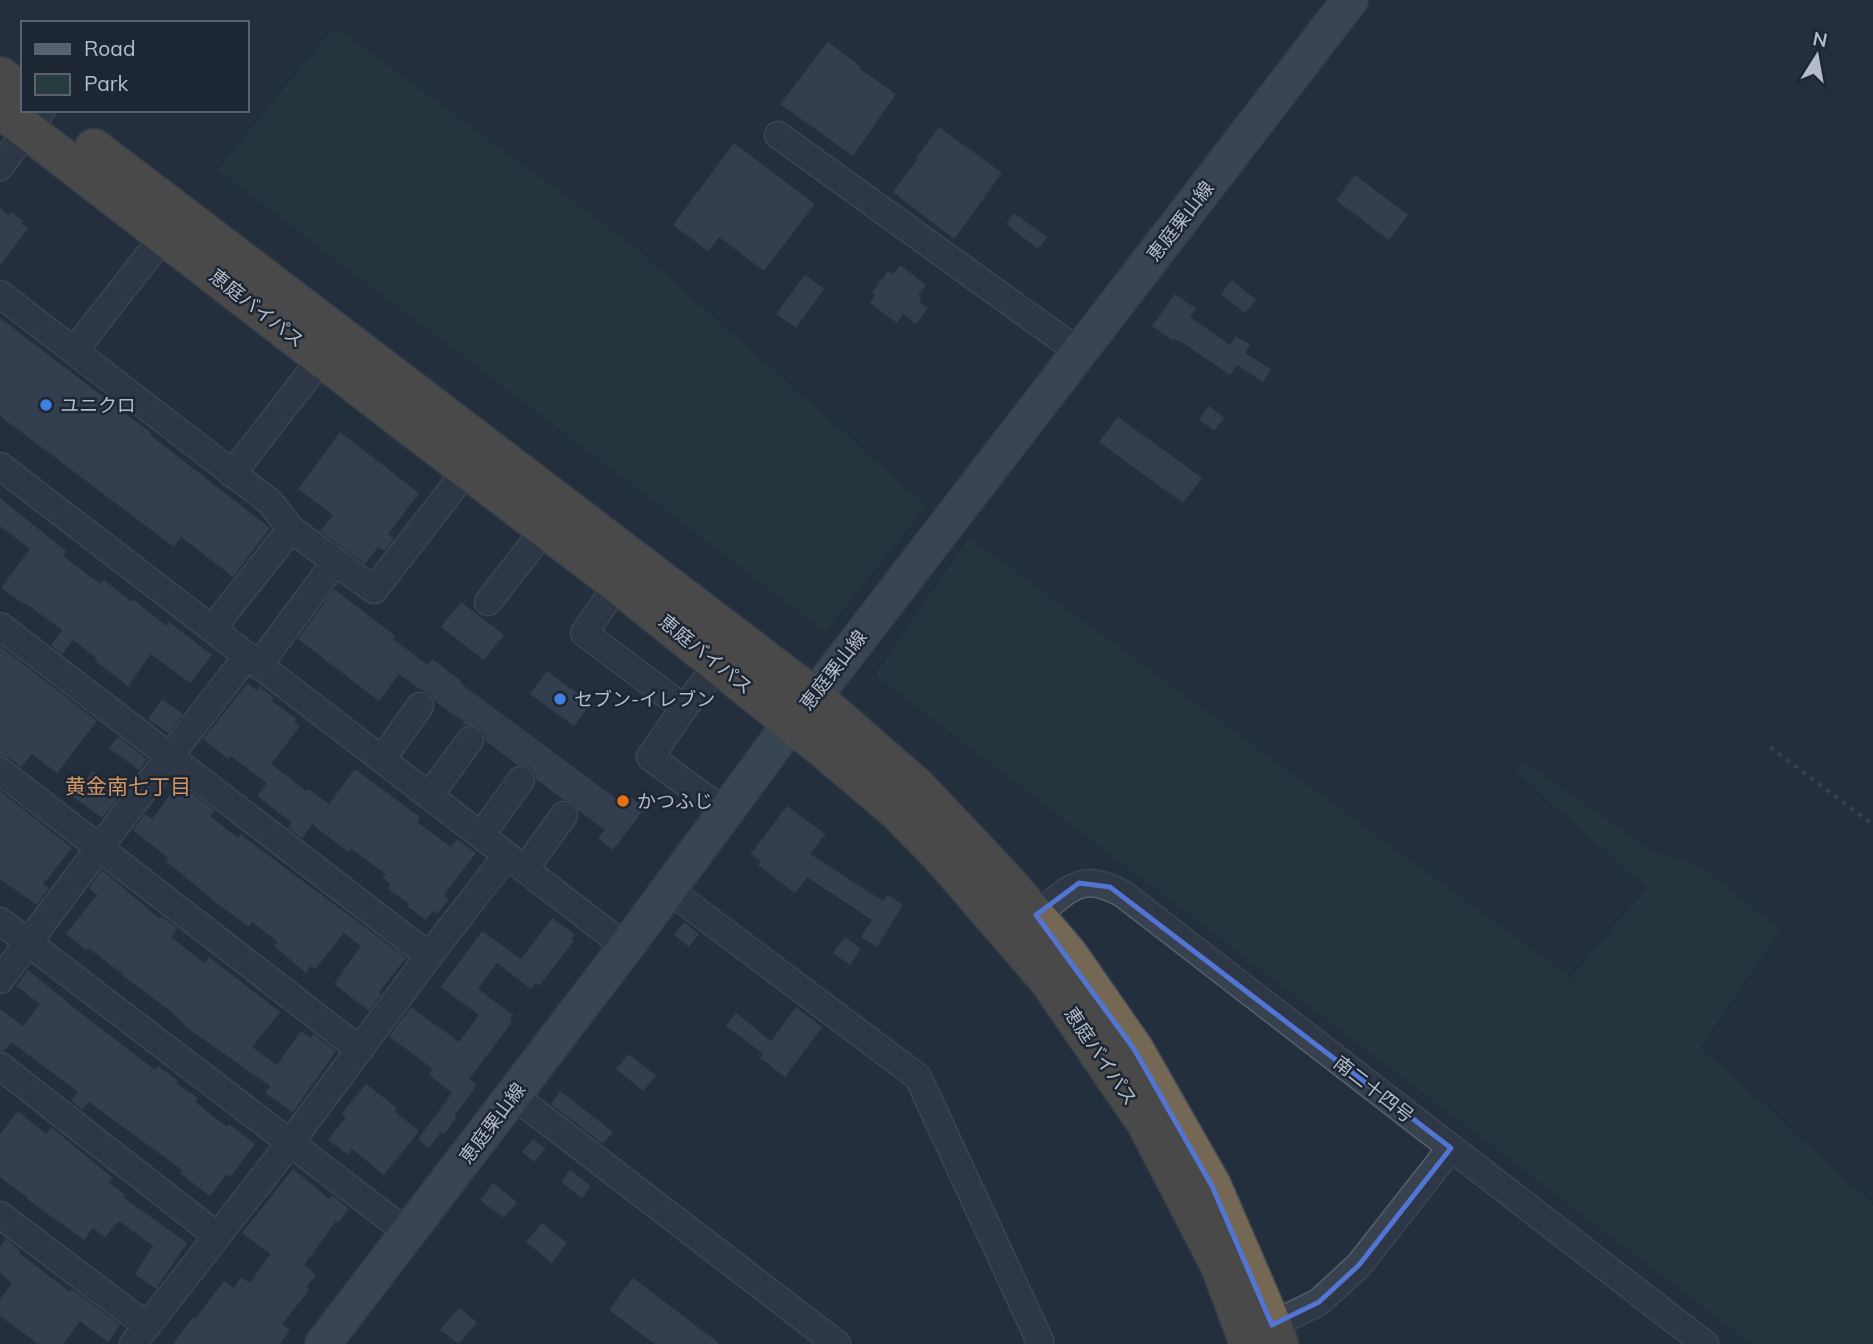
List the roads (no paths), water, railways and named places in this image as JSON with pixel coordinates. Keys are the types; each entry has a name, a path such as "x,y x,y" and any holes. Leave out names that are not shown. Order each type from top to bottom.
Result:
{"highway":[{"name":"恵庭バイパス","path":"0,76 21,102"},
{"name":"恵庭バイパス","path":"29,112 164,236 618,584 718,665 802,710 951,867 1049,981 1146,1123 1220,1266 1267,1338"},
{"name":"恵庭バイパス","path":"29,112 802,710 917,787 1036,915 1068,954 1134,1049 1212,1186 1267,1338"}],"main road":[{"name":"恵庭栗山線","path":"323,1344 626,947 802,710 1350,0"}],"street":[{"path":"0,167 28,112"},
{"path":"778,135 1079,352"},
{"path":"74,351 164,236"},
{"path":"0,294 270,502 291,529 374,590 467,470"},
{"path":"232,474 322,358"},
{"path":"0,466 626,947"},
{"path":"212,629 291,529"},
{"path":"488,602 545,529"},
{"path":"0,980 170,756 335,562"},
{"path":"618,584 584,633 684,708"},
{"path":"0,626 429,956"},
{"path":"718,665 650,757 725,812"},
{"path":"382,760 420,706"},
{"path":"429,796 470,740"},
{"path":"0,771 360,1050"},
{"path":"481,835 521,780"},
{"path":"0,1215 140,1335 290,1143 429,956 516,862 564,815"},
{"name":"南二十四号","path":"1036,915 1079,883 1095,883 1123,894 1705,1344"},
{"path":"668,890 918,1077 1040,1341 1038,1344"},
{"path":"0,921 408,1233"},
{"path":"0,1066 216,1235"},
{"path":"513,1095 837,1344"},
{"path":"1267,1338 1319,1302 1359,1265 1451,1148"}],"place":[{"name":"ユニクロ","path":"46,405"},
{"name":"セブン-イレブン","path":"560,699"},
{"name":"かつふじ","path":"623,801"}],"district":[{"name":"黄金南七丁目","path":"128,787"}]}
